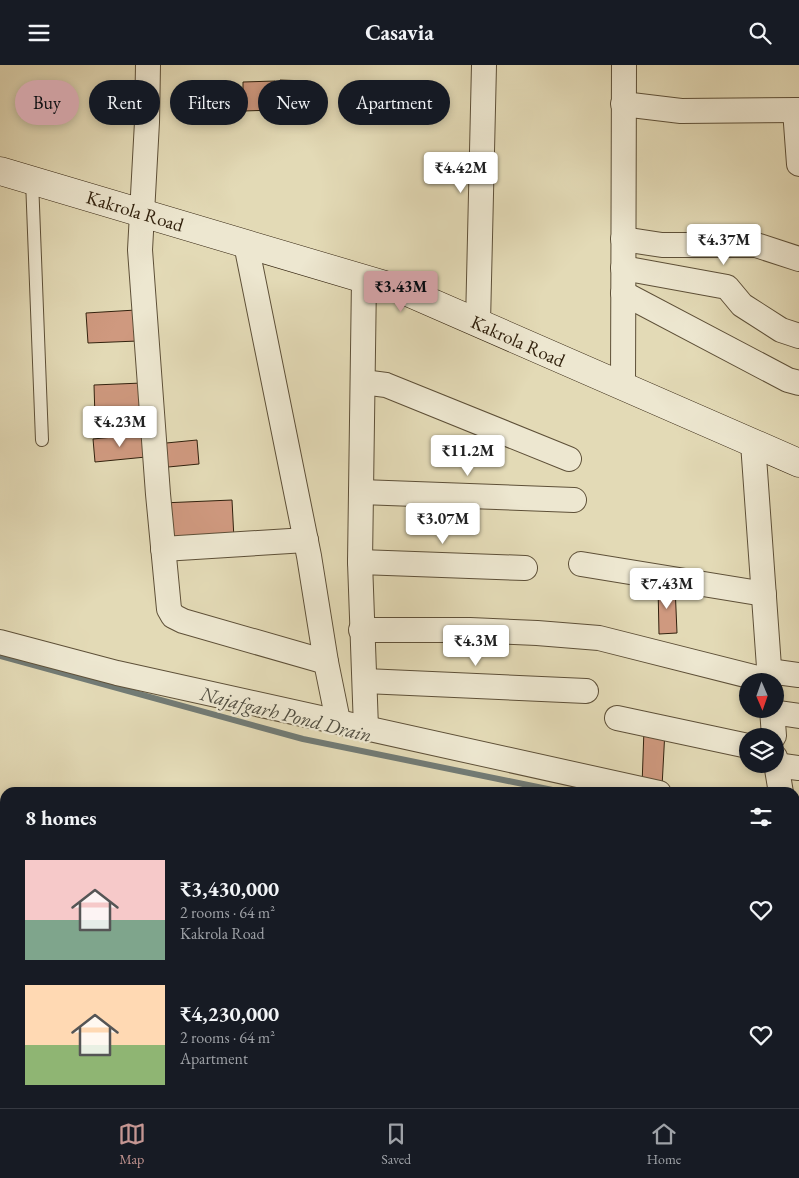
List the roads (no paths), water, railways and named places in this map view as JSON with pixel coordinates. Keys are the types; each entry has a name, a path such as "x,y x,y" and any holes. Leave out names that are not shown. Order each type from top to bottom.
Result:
{"street":[{"path":"148,65 140,250 169,609 173,616 183,621 326,662"},
{"path":"478,323 484,65"},
{"path":"623,387 624,65"},
{"path":"623,104 681,111 797,110 799,164"},
{"name":"Kakrola Road","path":"0,171 405,291 799,463"},
{"path":"623,239 662,245 751,244 799,259"},
{"path":"246,244 306,540 326,662 338,721"},
{"path":"623,268 727,287 742,305 781,330 799,336"},
{"path":"364,279 360,562 366,728"},
{"path":"623,293 788,380 799,383"},
{"path":"363,382 386,385 568,459"},
{"path":"753,443 769,673"},
{"path":"361,492 574,500"},
{"path":"163,549 306,540"},
{"path":"360,562 525,568"},
{"path":"581,564 764,594"},
{"path":"361,630 470,630 599,638 748,673"},
{"path":"0,641 117,673 632,787"},
{"path":"784,676 799,675"},
{"path":"365,681 586,691"},
{"path":"784,713 799,716"},
{"path":"616,718 739,744"},
{"path":"784,764 799,768"},
{"path":"777,773 780,787"}],"lane":[{"path":"32,180 42,440"}],"waterway":[{"name":"Najafgarh Pond Drain","path":"0,656 303,739 538,787"}]}
